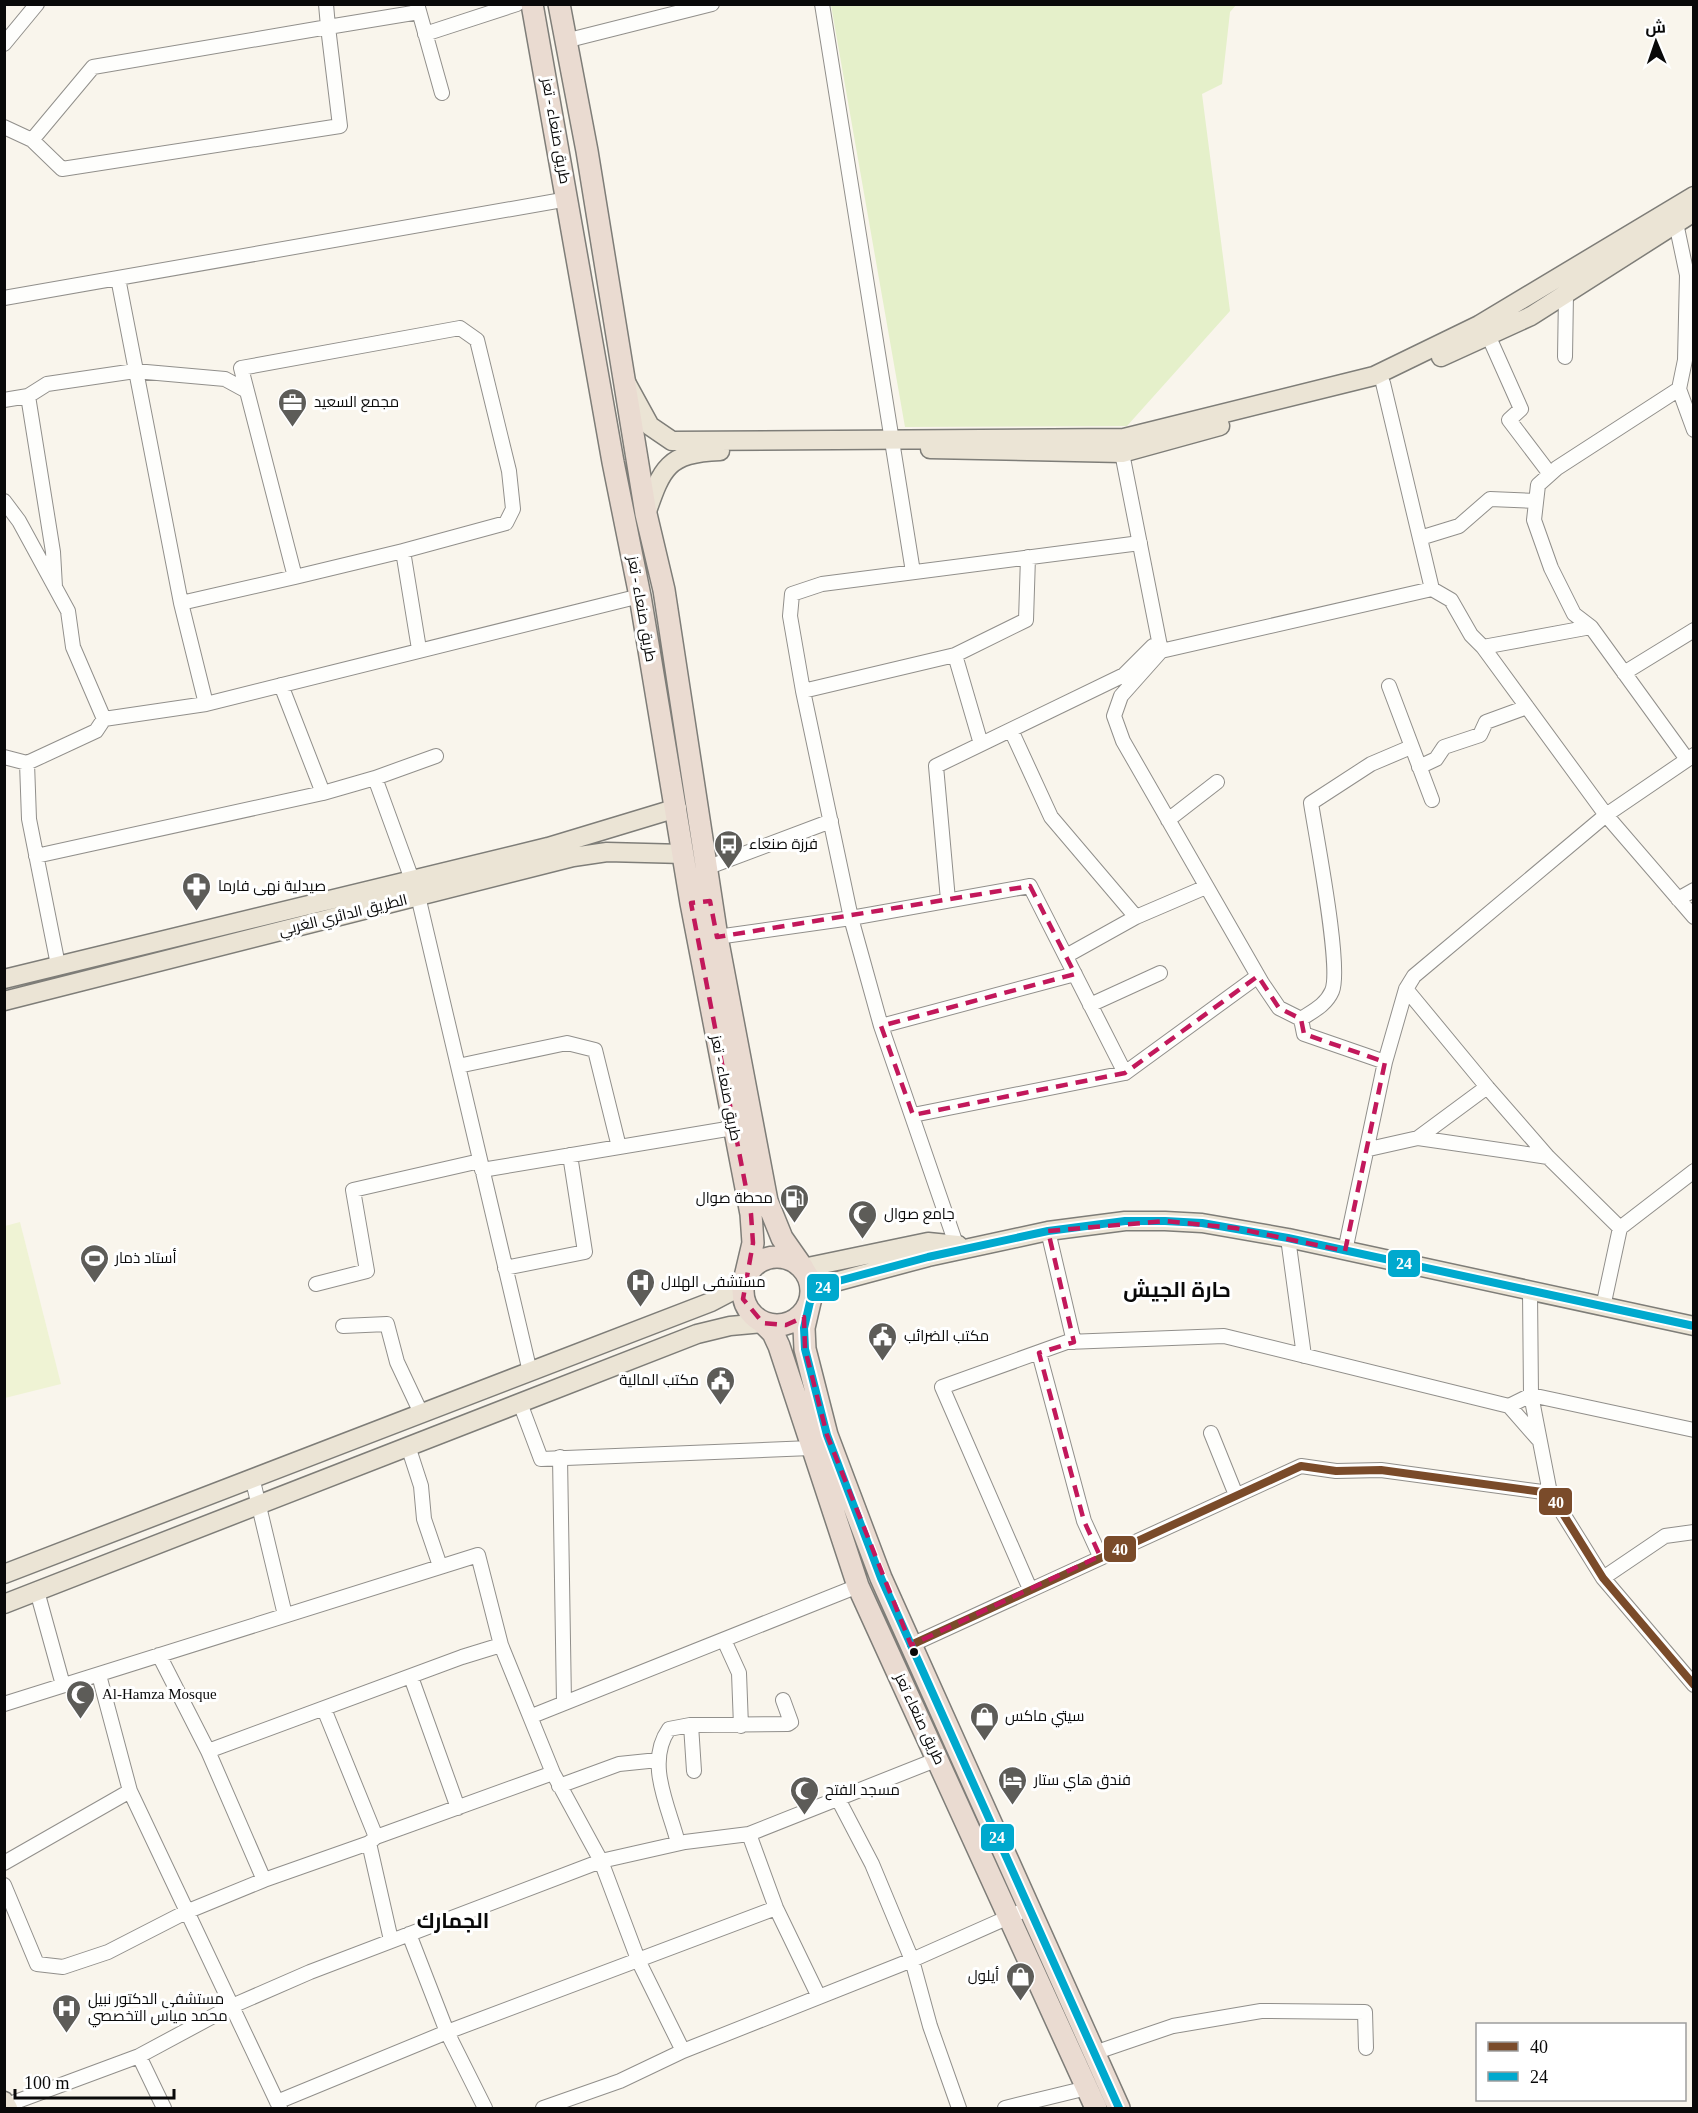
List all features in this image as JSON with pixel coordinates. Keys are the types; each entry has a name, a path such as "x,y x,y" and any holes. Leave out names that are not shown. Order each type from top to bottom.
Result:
{"highway":[{"name":"طريق صنعاء - تعز","path":"532,4 613,462 640,596 684,854 701,902 717,937 760,1212"},
{"name":"طريق صنعاء - تعز","path":"559,4 587,152 646,514 666,602 706,868 701,902 733,1128 760,1212"},
{"path":"760,1212 782,1238 809,1278 810,1302 797,1320 786,1325 764,1323 754,1317 743,1299 745,1277 760,1212"},
{"path":"745,1277 761,1261 772,1257 794,1261 803,1268"},
{"name":"طريق صنعاء تعز","path":"810,1302 804,1328 805,1349 827,1435 881,1578 911,1645 1020,1913 1096,2109"},
{"name":"طريق صنعاء تعز","path":"764,1323 773,1333 779,1346 858,1586 938,1759 1094,2053 1119,2109"}],"main road":[{"path":"646,514 660,474 679,458 698,452 892,443 1124,438 1374,376 1479,325 1694,196"},
{"path":"623,377 650,426 672,441 892,443 1122,453 1383,383 1531,316 1694,212"},
{"name":"الطريق الدائري الغربي","path":"4,979 548,847 677,808"},
{"name":"الطريق الدائري الغربي","path":"4,1001 573,857 607,852 684,854"},
{"path":"810,1302 819,1290 831,1283 981,1246 1048,1231 1104,1223 1165,1221 1224,1226 1288,1238 1694,1326"},
{"path":"803,1268 928,1242 981,1246"},
{"path":"4,1574 711,1302 732,1292 745,1277"},
{"path":"4,1604 698,1334 730,1326 764,1323"}],"street":[{"path":"4,44 37,4"},
{"path":"4,127 32,141 62,169 340,126 326,4"},
{"path":"425,34 517,4"},
{"path":"565,41 712,4"},
{"path":"822,4 913,573"},
{"path":"32,141 93,67 328,27 418,8 442,93"},
{"path":"4,298 568,199"},
{"path":"1345,1251 1369,1149 1385,1062 1406,989 1414,976 1606,815 1690,757 1591,627 1574,614 1551,568 1534,520 1538,485 1550,474 1679,389 1689,364 1687,275 1676,223"},
{"path":"118,278 181,603 206,704"},
{"path":"1565,357 1566,294"},
{"path":"181,603 295,577 403,551 506,523 513,509 509,471 477,340 460,328 242,368 295,577"},
{"path":"1488,336 1521,409 1509,420 1550,474"},
{"path":"4,400 28,396 47,384 135,371 225,379 247,391"},
{"path":"1383,383 1432,589"},
{"path":"1679,389 1694,430"},
{"path":"28,396 53,552 55,587"},
{"path":"1122,453 1161,651"},
{"path":"1420,538 1459,526 1490,499 1536,501"},
{"path":"4,501 19,521 68,611 73,647 104,719"},
{"path":"956,1244 881,1026 851,918 803,691 790,615 792,594 822,584 1140,543"},
{"path":"403,551 419,650"},
{"path":"803,691 955,655 1026,620 1028,557"},
{"path":"1301,1019 1280,1008 1258,976 1123,741 1114,717 1121,696 1161,651 1432,589 1451,600 1471,635 1484,647 1606,815 1694,917"},
{"path":"4,758 27,763 96,731 104,719 206,704 640,596"},
{"path":"1484,647 1591,627"},
{"path":"948,900 936,766 1124,675 1153,648 1157,629"},
{"path":"1624,673 1694,630"},
{"path":"955,655 981,744"},
{"path":"281,685 322,793"},
{"path":"1389,686 1432,800"},
{"path":"1419,767 1437,759 1444,747 1480,735 1486,722 1527,707"},
{"path":"1011,730 1051,817 1136,916"},
{"path":"1301,1019 1325,1003 1333,990 1334,977 1333,951 1311,803 1371,764 1411,747"},
{"path":"36,856 322,793 375,778 436,756"},
{"path":"27,763 29,819 58,965"},
{"path":"375,778 418,896 530,1372"},
{"path":"1168,820 1217,782"},
{"path":"706,868 831,821"},
{"path":"717,937 851,918 1030,886 1125,1073"},
{"path":"1066,957 1136,916 1206,887"},
{"path":"1678,899 1694,891"},
{"path":"1090,1005 1160,973"},
{"path":"881,1026 1075,974"},
{"path":"913,1115 1125,1073 1258,976"},
{"path":"1406,989 1548,1157 1620,1228"},
{"path":"1301,1019 1304,1034 1385,1062"},
{"path":"458,1066 567,1043 595,1050 619,1147"},
{"path":"1418,1138 1487,1086"},
{"path":"316,1284 367,1271 353,1190 481,1165 570,1155 733,1128"},
{"path":"1369,1149 1418,1138 1548,1157"},
{"path":"505,1268 585,1252 570,1155"},
{"path":"1603,1307 1620,1228 1690,1178"},
{"path":"1048,1231 1074,1342"},
{"path":"1288,1238 1304,1356"},
{"path":"1530,1292 1531,1395 1550,1493 1603,1578 1694,1685"},
{"path":"343,1326 387,1324 397,1362 420,1413"},
{"path":"1030,1589 942,1387 1074,1342 1224,1336 1509,1406 1538,1439"},
{"path":"1039,1353 1084,1521 1100,1556"},
{"path":"1509,1406 1531,1395 1694,1430"},
{"path":"520,1403 541,1459 560,1456 811,1448"},
{"path":"1211,1433 1236,1495"},
{"path":"408,1446 421,1486 424,1519 440,1566"},
{"path":"560,1456 564,1703"},
{"path":"911,1645 1100,1556 1301,1466 1336,1471 1381,1470 1550,1493"},
{"path":"252,1477 285,1615"},
{"path":"1603,1578 1665,1536 1694,1532"},
{"path":"4,1704 477,1555 501,1645 532,1716 556,1780 600,1862 639,1962 683,2051"},
{"path":"532,1716 858,1586"},
{"path":"38,1591 63,1685"},
{"path":"724,1640 739,1673 741,1726"},
{"path":"208,1751 462,1657 501,1645"},
{"path":"159,1655 208,1751 264,1880"},
{"path":"99,1675 130,1791 278,2105 447,2032 639,1962 776,1908"},
{"path":"411,1677 458,1808"},
{"path":"678,1843 663,1793 658,1760 660,1741 669,1729 691,1725 741,1726 790,1722 783,1700"},
{"path":"324,1709 373,1840 391,1940"},
{"path":"691,1725 694,1771"},
{"path":"6,2105 139,2056 232,2006 391,1940 600,1862 678,1843 749,1834 837,1797 938,1759"},
{"path":"4,1886 37,1964 63,1967 108,1952 186,1912 264,1880 458,1808 619,1764 658,1760"},
{"path":"4,1863 130,1791"},
{"path":"837,1797 873,1864 912,1960 930,2026 959,2109"},
{"path":"749,1834 776,1908 819,1997"},
{"path":"543,2109 620,2081 683,2051 912,1960 1020,1913"},
{"path":"409,1934 447,2032 485,2109"},
{"path":"1094,2053 1173,2026 1261,2011 1365,2012 1366,2048"},
{"path":"139,2056 164,2109"},
{"path":"1005,2109 1087,2088"}],"highlighted area":[{"path":"1030,886 1075,974 881,1026 913,1115 1125,1073 1258,976 1279,1008 1301,1019 1304,1034 1385,1062 1345,1251 1235,1228 1165,1221 1048,1231 1074,1342 1039,1353 1084,1521 1100,1556 911,1645 827,1435 805,1349 804,1317 786,1325 763,1323 743,1299 753,1243 751,1214 691,903 710,901 717,937"}],"green space":[{"path":"831,5 1236,5 1230,12 1222,84 1202,94 1230,311 1127,426 905,427"},
{"path":"20,1222 61,1384 5,1398 5,1226"}],"transit line":[{"name":"24","path":"1119,2108 881,1578 827,1435 805,1349 804,1328 810,1302 819,1290 831,1283 928,1257 1048,1231 1125,1221 1165,1221 1202,1223 1288,1238 1694,1326"},
{"name":"40","path":"911,1645 1301,1466 1336,1471 1381,1470 1550,1493 1603,1578 1694,1685"}],"place":[{"name":"مجمع السعيد","path":"293,428"},
{"name":"فرزة صنعاء","path":"728,870"},
{"name":"صيدلية نهى فارما","path":"197,912"},
{"name":"محطة صوال","path":"794,1224"},
{"name":"جامع صوال","path":"863,1240"},
{"name":"أستاد ذمار","path":"94,1284"},
{"name":"مستشفى الهلال","path":"640,1308"},
{"name":"مكتب الضرائب","path":"883,1362"},
{"name":"مكتب المالية","path":"720,1406"},
{"name":"Al-Hamza Mosque","path":"81,1720"},
{"name":"سيتي ماكس","path":"984,1742"},
{"name":"فندق هاي ستار","path":"1013,1806"},
{"name":"مسجد الفتح","path":"804,1816"},
{"name":"أيلول","path":"1020,2002"},
{"name":"مستشفى الدكتور نبيل محمد مياس التخصصي","path":"67,2034"}],"district":[{"name":"حارة الجيش","path":"1177,1290"},
{"name":"الجمارك","path":"453,1921"}]}
